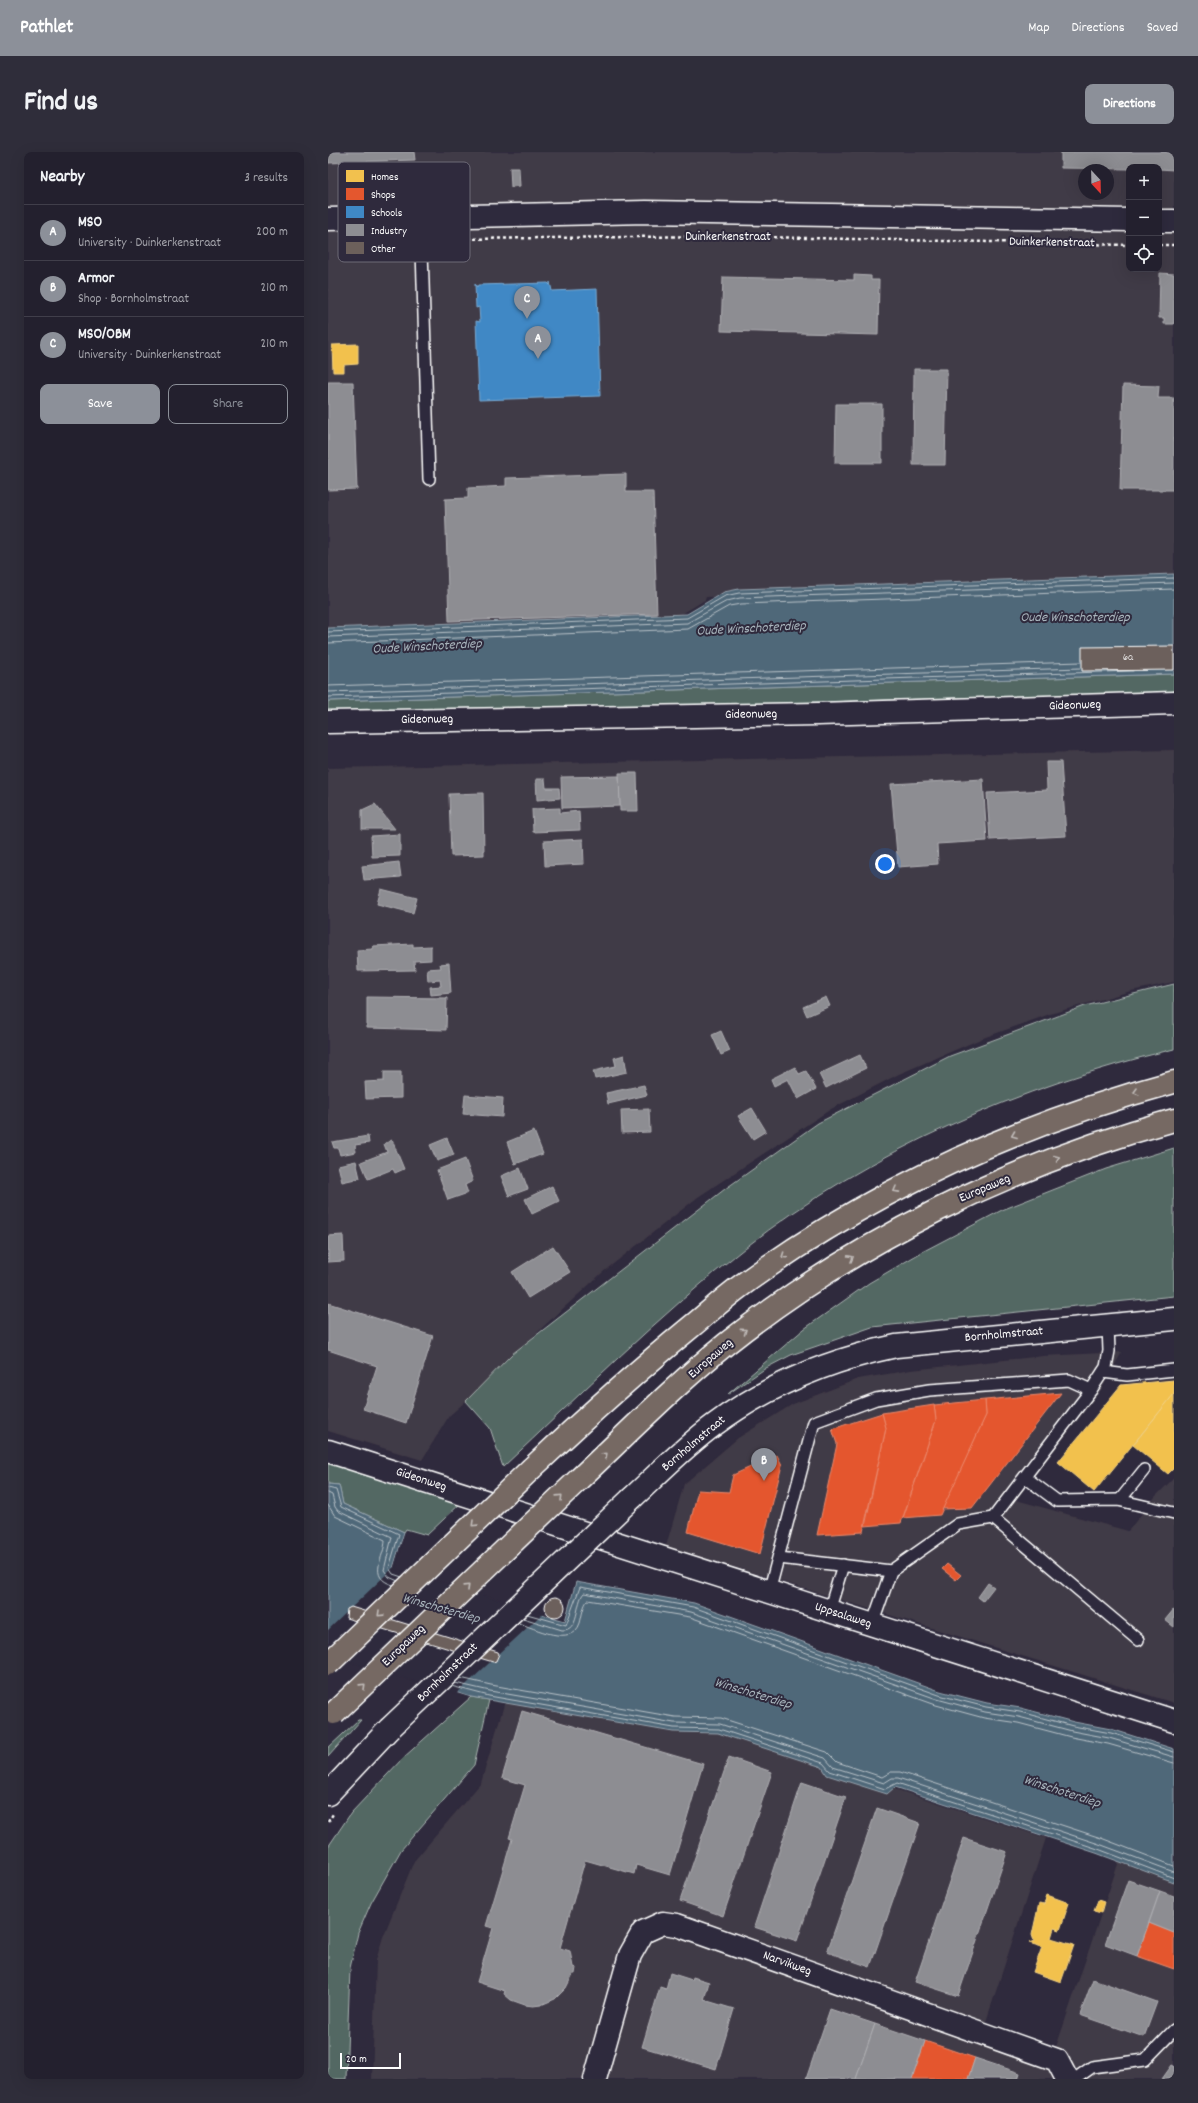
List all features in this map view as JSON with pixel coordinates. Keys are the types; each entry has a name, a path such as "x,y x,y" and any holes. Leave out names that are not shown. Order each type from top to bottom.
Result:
{"highway":[{"path":"328,1664 603,1402 674,1340 741,1286 801,1245 917,1178 975,1150 1058,1118 1126,1095 1174,1082"},
{"name":"Europaweg","path":"331,1716 577,1481 726,1345 804,1288 845,1261 939,1209 987,1187 1083,1147 1174,1120"}],"street":[{"name":"Duinkerkenstraat","path":"470,216 646,212 1126,220"},
{"name":"Duinkerkenstraat","path":"328,219 338,219"},
{"path":"1162,221 1174,221"},
{"name":"Gideonweg","path":"328,722 818,714 1174,704"},
{"name":"Bornholmstraat","path":"328,1794 389,1729 688,1446 720,1421 767,1391 828,1364 862,1353 896,1346 1174,1319"},
{"name":"Gideonweg","path":"328,1451 513,1510"},
{"name":"Uppsalaweg","path":"513,1510 1174,1721"},
{"name":"Narvikweg","path":"595,2079 630,1955 643,1932 664,1923 677,1925 1057,2060 1066,2079"}],"lane":[{"path":"422,262 429,479"},
{"path":"872,1625 891,1571 958,1524 992,1518 1025,1477 1103,1372 1108,1361 1108,1326"},
{"path":"1103,1372 1127,1375 1174,1370"},
{"path":"769,1592 814,1422 876,1398 929,1390 1069,1380 1091,1390"},
{"path":"1120,1500 1144,1470"},
{"path":"1025,1477 1057,1501 1120,1500 1172,1510"},
{"path":"992,1518 1138,1640"},
{"path":"779,1558 891,1571"},
{"path":"829,1611 843,1565"},
{"path":"1075,2079 1092,2066 1145,2060 1174,2030"}],"path":[{"name":"Duinkerkenstraat","path":"470,239 716,236 1126,244"},
{"path":"1162,245 1174,245"}],"shaded area":[{"path":"328,152 1174,152 1174,580 706,597 705,600 672,620 328,628"},
{"path":"1174,750 1174,982 1131,991 1050,1014 983,1038 899,1074 831,1109 698,1197 603,1272 544,1326 491,1379 449,1416 422,1460 328,1431 328,768"},
{"path":"1122,1352 1101,1390 1016,1500 1128,1531 1155,1497 1174,1478 1174,1703 666,1546 684,1484 738,1438 793,1404 858,1379 911,1370 1043,1356"},
{"path":"513,1674 719,1732 1046,1838 982,2034 1052,2059 1119,1861 1174,1880 1174,2079 372,2079 376,1960 383,1937 414,1861 481,1783"}],"green space":[{"path":"1174,674 1174,692 328,716 328,701"},
{"path":"1174,984 1174,1049 1117,1064 1004,1102 895,1152 843,1181 793,1213 745,1248 682,1300 651,1327 503,1467 490,1428 466,1401 512,1354 725,1189 818,1123 950,1056 1085,1006"},
{"path":"1174,1148 1174,1296 872,1327 791,1355 766,1368 728,1394 804,1329 869,1283 922,1252 1002,1210 1106,1169"},
{"path":"328,1460 461,1503 427,1535 406,1529 404,1532 343,1504 339,1485 328,1484"},
{"path":"471,1697 489,1700 474,1765 401,1850 371,1903 358,1933 350,1968 346,2079 328,2079 328,1847 351,1813 403,1758"},
{"path":"358,1720 361,1720 328,1757 328,1748"}],"water":[{"name":"Oude Winschoterdiep","path":"1174,574 1174,674 328,701 328,628 687,614 724,592 739,589"},
{"name":"Winschoterdiep","path":"328,1484 339,1485 343,1504 404,1532 393,1568 395,1570 565,1621 576,1582 694,1603 940,1691 987,1703 1021,1708 1074,1722 1111,1729 1174,1749 1174,1882 1096,1853 895,1787 887,1794 827,1775 822,1767 718,1733 673,1732 471,1697 328,1652"}],"pier":[{"path":"405,1531 396,1569 543,1613 456,1694 328,1655 328,1630 394,1567"}],"building: Homes":[{"path":"358,344 358,364 344,365 344,372 333,372 332,345"},
{"path":"1174,1380 1174,1394 1094,1492 1058,1462 1121,1385"},
{"path":"1174,1394 1174,1468 1168,1474 1133,1445"},
{"path":"1047,1895 1069,1903 1060,1930 1054,1928 1051,1938 1074,1945 1061,1982 1033,1972 1042,1947 1029,1943 1034,1941 1032,1935 1039,1903 1044,1904"},
{"path":"1098,1900 1104,1902 1101,1913 1094,1911"}],"building: Shops":[{"path":"1061,1393 972,1508 942,1509 986,1415 985,1400"},
{"path":"985,1400 986,1415 940,1515 903,1518 936,1420 934,1405"},
{"path":"934,1405 936,1420 901,1523 865,1526 886,1428 882,1413"},
{"path":"882,1413 886,1428 863,1532 817,1535 837,1444 832,1429"},
{"path":"777,1455 782,1465 760,1554 688,1532 698,1490 729,1492 733,1475"},
{"path":"947,1564 961,1575 956,1580 942,1569"},
{"path":"1149,1923 1174,1933 1174,1969 1137,1956"},
{"path":"925,2041 975,2058 968,2079 912,2079"}],"building: Schools":[{"path":"550,282 552,291 597,289 600,396 479,400 476,321 480,322 479,307 476,308 475,284 477,287 478,285 548,283 550,285"}],"building: Industry":[{"path":"328,152 414,152 415,160 338,162 328,163"},
{"path":"1061,152 1174,152 1174,170 1162,169 1162,164 1126,164 1126,169 1114,169 1114,164 1078,164 1078,168 1061,168"},
{"path":"510,168 519,168 520,186 511,187"},
{"path":"1160,273 1174,274 1174,324 1164,324 1164,318 1159,318"},
{"path":"854,275 871,276 871,280 879,280 878,335 721,331 723,277 854,280"},
{"path":"914,369 947,369 945,465 913,465"},
{"path":"328,382 353,382 357,489 328,490"},
{"path":"1123,385 1159,386 1158,398 1174,398 1174,490 1120,490"},
{"path":"836,404 882,404 882,463 835,463"},
{"path":"626,474 626,492 653,492 657,614 449,621 445,499 468,498 468,488 506,486 506,478"},
{"path":"1046,762 1061,762 1066,836 990,840 987,793 1047,790"},
{"path":"619,773 637,773 638,811 620,811"},
{"path":"619,776 620,806 562,808 561,777"},
{"path":"536,779 545,779 546,788 559,788 560,798 537,800"},
{"path":"983,779 987,841 937,844 938,864 898,867 891,784"},
{"path":"483,793 484,855 451,856 449,794"},
{"path":"375,804 395,829 362,829 362,810"},
{"path":"560,808 560,813 579,811 580,830 533,832 532,809"},
{"path":"400,834 400,856 372,857 371,836"},
{"path":"583,839 584,864 545,866 544,841"},
{"path":"399,862 401,877 364,880 362,866"},
{"path":"381,889 417,898 413,913 377,904"},
{"path":"413,944 413,947 431,946 431,960 414,961 415,970 358,971 357,950 373,949 373,946"},
{"path":"449,963 451,993 431,995 430,987 441,986 440,980 428,981 427,969 441,968 440,964"},
{"path":"367,997 447,998 446,1030 367,1028"},
{"path":"826,997 830,1006 807,1016 803,1007"},
{"path":"721,1031 730,1051 721,1055 712,1035"},
{"path":"624,1055 627,1072 595,1079 593,1071 616,1066 614,1058"},
{"path":"860,1055 866,1068 826,1088 819,1074"},
{"path":"795,1067 799,1074 806,1071 816,1089 798,1099 788,1079 774,1086 771,1079"},
{"path":"384,1072 401,1072 401,1098 366,1099 365,1082 384,1081"},
{"path":"644,1085 647,1095 608,1104 606,1093"},
{"path":"465,1095 503,1098 502,1117 463,1114"},
{"path":"752,1108 766,1131 753,1139 738,1116"},
{"path":"649,1109 650,1132 622,1133 621,1110"},
{"path":"534,1131 543,1154 515,1164 507,1142"},
{"path":"368,1136 369,1143 355,1145 356,1152 340,1155 338,1148 334,1148 332,1142"},
{"path":"447,1138 454,1155 437,1161 430,1145"},
{"path":"392,1140 404,1169 395,1173 393,1169 368,1179 361,1162 387,1152 384,1144"},
{"path":"465,1159 473,1181 465,1185 468,1193 448,1200 437,1170"},
{"path":"356,1161 360,1178 342,1182 338,1165"},
{"path":"520,1168 528,1189 509,1196 501,1176"},
{"path":"552,1186 559,1201 532,1214 525,1199"},
{"path":"343,1235 344,1261 328,1262 328,1236"},
{"path":"553,1246 570,1272 528,1298 512,1272"},
{"path":"328,1303 433,1336 406,1423 363,1409 377,1366 328,1350"},
{"path":"988,1583 994,1587 983,1601 978,1597"},
{"path":"1174,1609 1174,1627 1165,1620"},
{"path":"522,1711 703,1764 670,1875 636,1865 634,1874 585,1860 560,1948 570,1951 573,1967 576,1968 575,1974 573,1974 566,1988 555,1999 541,2005 533,2006 511,2000 504,1994 505,1991 477,1982 493,1928 486,1926 512,1839 509,1838 525,1785 502,1778"},
{"path":"729,1757 772,1772 723,1916 680,1901"},
{"path":"802,1782 846,1797 797,1941 754,1927"},
{"path":"877,1808 920,1823 870,1967 827,1952"},
{"path":"964,1838 1007,1852 958,1996 915,1982"},
{"path":"1128,1880 1160,1891 1137,1956 1105,1944"},
{"path":"1160,1891 1174,1896 1174,1933 1149,1923"},
{"path":"670,1973 692,1980 693,1977 709,1982 704,2000 734,2009 716,2069 642,2047 660,1987 666,1989"},
{"path":"1093,1979 1157,2002 1144,2037 1080,2015"},
{"path":"830,2009 875,2024 856,2079 806,2079"},
{"path":"875,2024 925,2041 912,2079 856,2079"},
{"path":"975,2058 1020,2073 1018,2079 968,2079"},
{"path":"1172,2065 1174,2066 1174,2079 1162,2079"}],"building: Other":[{"path":"1174,646 1174,670 1082,671 1082,647"},
{"path":"555,1597 562,1600 565,1607 562,1614 555,1617 548,1614 545,1607 548,1600"},
{"path":"351,1607 498,1652 499,1654 496,1661 493,1662 346,1618 347,1609"}],"place":[{"name":"MSO/OBM","path":"527,319"},
{"name":"MSO","path":"538,359"},
{"name":"Armor","path":"764,1481"}]}
